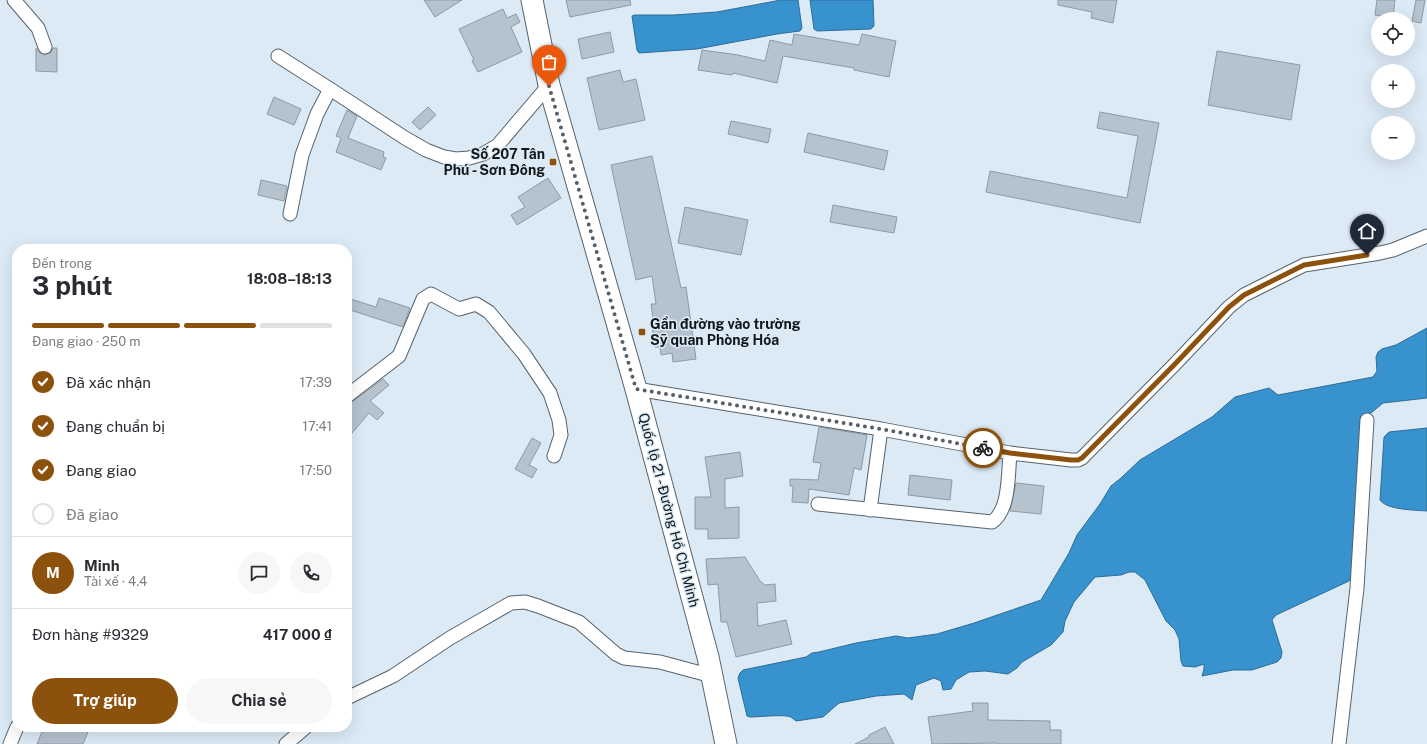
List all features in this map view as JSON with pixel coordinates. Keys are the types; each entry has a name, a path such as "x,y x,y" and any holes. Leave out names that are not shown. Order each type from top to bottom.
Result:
{"highway":[{"name":"Quốc lộ 21 - Đường Hồ Chí Minh","path":"532,0 549,86 636,389 708,657 726,744"}],"street":[{"path":"14,0 38,28 45,47"},
{"path":"278,56 405,138 426,150 444,157 456,159 469,158 484,154 497,146 549,86"},
{"path":"290,214 304,149 317,114 330,89"},
{"path":"636,389 881,429 1010,453 1078,460 1082,458 1175,364 1229,307 1244,295 1304,265 1393,250 1426,235"},
{"path":"352,392 399,356 423,299 431,294 459,309 476,304 488,312 524,354 550,393 559,420 561,435 554,456"},
{"path":"1340,744 1357,588 1367,420"},
{"path":"870,510 881,429"},
{"path":"818,504 992,522 998,518 1005,503 1010,453"},
{"path":"352,696 393,676 450,638 511,603 525,602 579,622 616,654 624,658 660,662 712,676"},
{"path":"10,744 15,732"},
{"path":"286,744 300,732"}],"water":[{"path":"781,0 798,0 802,28 800,31 697,49 639,53 637,50 632,16 634,15 674,15 717,12"},
{"path":"810,0 873,0 874,26 871,29 817,31 814,29"},
{"path":"1427,328 1427,398 1383,403 1371,413 1365,415 1352,573 1349,581 1276,615 1272,620 1282,652 1281,658 1277,662 1252,670 1233,670 1202,676 1204,664 1195,667 1183,666 1181,661 1179,639 1175,630 1166,621 1145,580 1135,572 1129,572 1121,575 1095,577 1074,602 1065,621 1063,632 1051,645 1022,662 1017,668 1008,674 985,671 969,672 956,680 951,689 943,690 941,681 934,678 916,685 912,700 904,694 876,696 839,703 823,717 796,721 792,717 788,716 747,716 738,678 743,670 806,657 812,653 856,643 896,636 908,638 937,634 1041,600 1069,553 1077,535 1100,504 1111,486 1140,460 1212,417 1235,397 1269,388 1278,395 1373,377 1377,371 1376,357 1378,352 1382,349 1396,345"},
{"path":"1427,428 1427,511 1402,509 1389,506 1380,500 1384,437 1389,432"}],"building":[{"path":"424,0 462,0 435,17"},
{"path":"566,0 630,0 631,5 570,17"},
{"path":"1058,0 1117,0 1113,23 1091,18 1092,12 1058,5"},
{"path":"1377,0 1395,0 1394,12 1375,12"},
{"path":"1416,0 1425,0 1421,23 1415,22 1415,12 1414,12"},
{"path":"503,9 507,18 516,14 520,22 511,27 522,52 478,72 459,29"},
{"path":"610,32 614,52 582,59 578,39"},
{"path":"794,34 859,45 862,34 896,41 889,77 854,70 854,68 783,56 777,83 733,73 732,75 698,70 702,50 738,55 765,61 770,40 792,45"},
{"path":"36,48 44,55 51,52 53,48 57,48 57,72 36,71"},
{"path":"1217,51 1300,65 1291,120 1208,105"},
{"path":"620,70 623,82 636,79 645,120 599,130 587,78"},
{"path":"274,97 301,109 294,125 267,114"},
{"path":"428,107 436,115 420,130 412,122"},
{"path":"347,110 357,116 348,138 384,152 383,157 386,158 381,170 336,152 341,138 336,136"},
{"path":"1100,112 1159,123 1140,223 986,192 990,171 1127,198 1138,136 1097,128"},
{"path":"731,121 771,129 768,143 728,134"},
{"path":"808,133 888,151 884,170 804,152"},
{"path":"652,156 681,288 686,287 696,359 673,362 672,353 661,355 660,347 655,347 651,319 653,318 651,304 656,304 652,276 636,280 611,165"},
{"path":"548,178 561,198 517,225 511,215 525,207 518,197"},
{"path":"261,180 287,186 284,201 258,195"},
{"path":"833,205 897,217 894,233 830,222"},
{"path":"685,207 748,220 741,255 678,243"},
{"path":"379,298 410,308 403,327 352,311 352,300 376,307"},
{"path":"383,379 389,385 370,401 384,413 377,420 369,413 352,433 352,402"},
{"path":"819,427 867,435 861,470 854,468 849,495 809,489 808,503 792,502 793,486 790,486 790,479 818,480 821,463 813,462"},
{"path":"532,438 541,443 529,465 537,469 532,478 515,469"},
{"path":"740,452 743,476 725,479 725,508 739,507 739,538 708,539 708,529 695,529 695,497 711,497 705,457"},
{"path":"910,475 952,480 950,500 908,495"},
{"path":"1016,483 1044,486 1041,514 1010,511"},
{"path":"745,557 760,581 765,585 775,584 776,601 757,603 758,626 786,620 792,644 736,657 727,622 721,622 718,584 708,585 706,559"},
{"path":"972,703 988,703 988,720 1050,721 1050,730 1061,730 1061,744 932,744 928,717 973,711"},
{"path":"885,727 894,744 855,744 869,737 869,735"},
{"path":"42,732 88,732 83,744 37,744"}],"way so far":[{"path":"549,86 636,389 881,429 983,448"}],"place":[{"name":"Số 207 Tân Phú - Sơn Đông","path":"553,162"},
{"name":"Gần đường vào trường Sỹ quan Phòng Hóa","path":"642,332"}],"route":[{"path":"983,448 1010,453 1071,460 1078,460 1082,458 1229,307 1244,295 1304,265 1367,255"}]}
